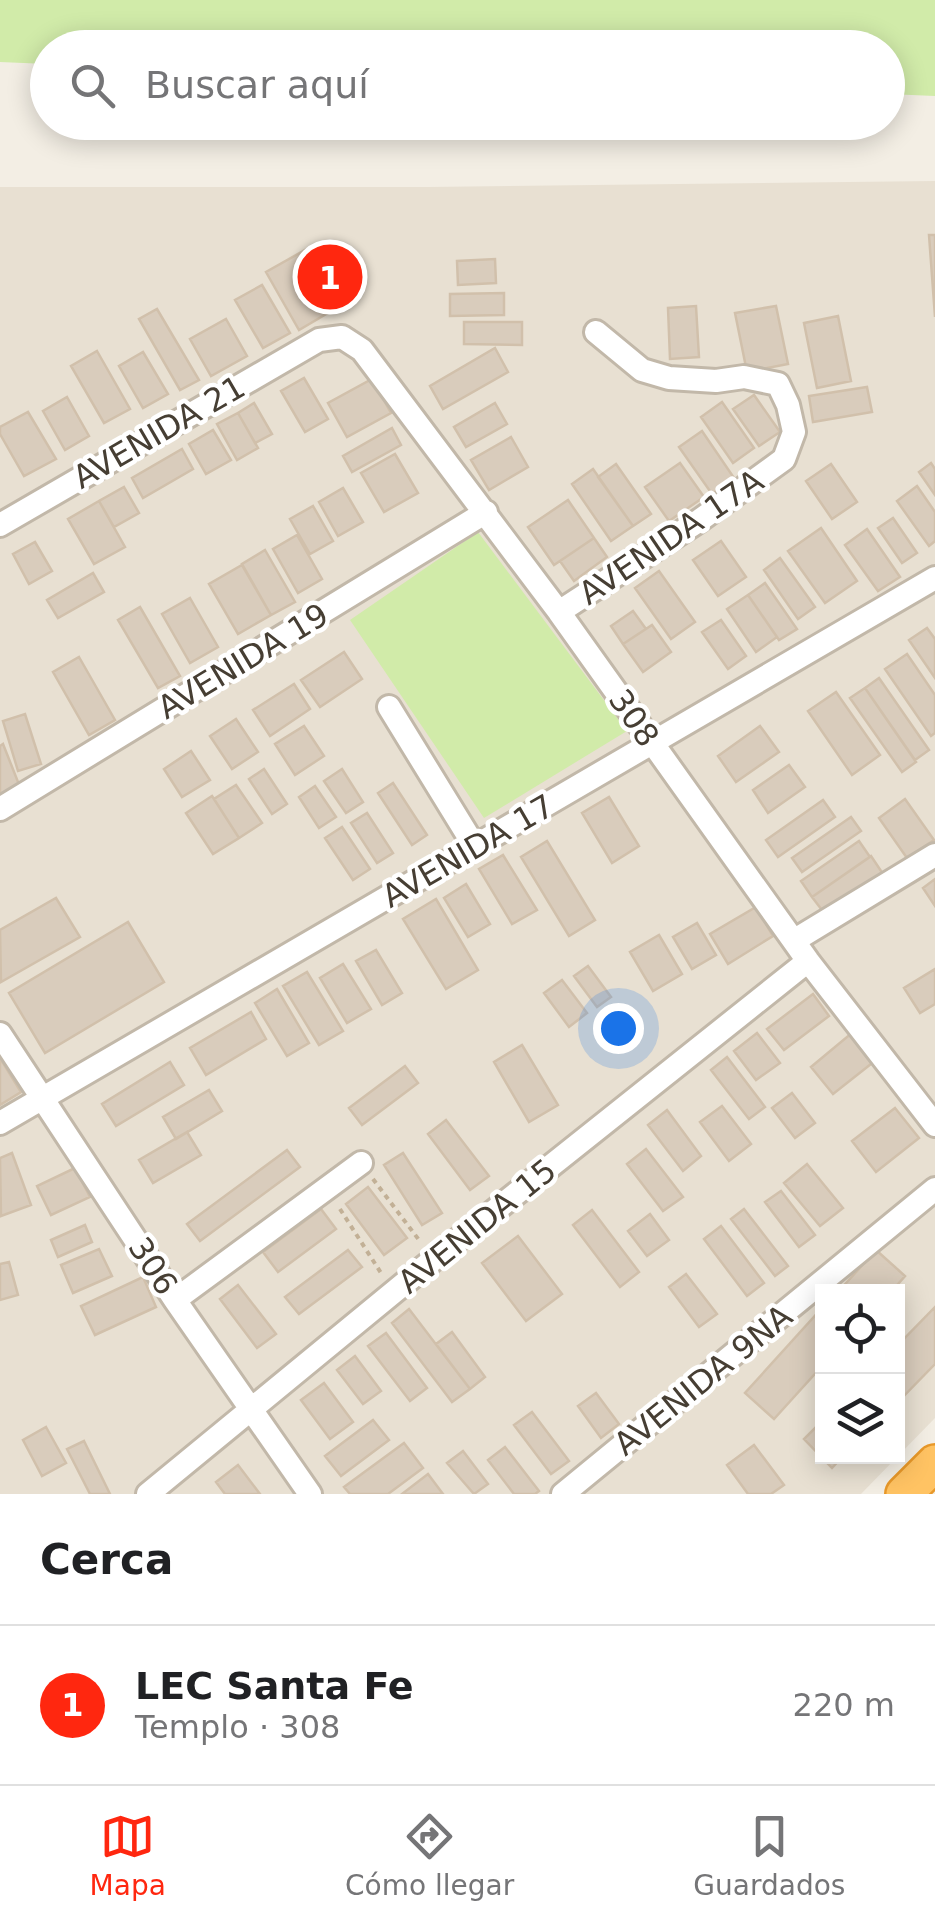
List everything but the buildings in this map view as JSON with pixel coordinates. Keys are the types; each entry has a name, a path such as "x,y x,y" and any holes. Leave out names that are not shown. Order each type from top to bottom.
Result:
{"highway":[{"path":"904,1494 935,1463"}],"street":[{"name":"AVENIDA 17A","path":"560,612 784,459 794,432 778,384 744,376 716,380 669,378 642,370 596,332"},
{"name":"308","path":"319,340 342,337 362,350 560,612 808,962 935,1124"},
{"name":"AVENIDA 21","path":"0,525 319,340"},
{"name":"AVENIDA 19","path":"0,810 486,512"},
{"name":"AVENIDA 17","path":"0,1123 935,578"},
{"path":"389,707 476,847"},
{"path":"795,940 935,855"},
{"name":"AVENIDA 15","path":"148,1494 434,1259 808,962"},
{"name":"306","path":"0,1034 174,1300 310,1494"},
{"path":"174,1300 361,1163"},
{"name":"AVENIDA 9NA","path":"564,1494 935,1189"}],"path":[{"path":"361,1163 434,1259"},
{"path":"326,1189 394,1294"}],"shaded area":[{"path":"935,181 935,1418 905,1449 905,1284 815,1284 815,1464 890,1464 861,1494 0,1494 0,187"}],"green space":[{"path":"0,0 935,0 935,96 905,95 905,30 30,30 30,63 0,62"},
{"path":"478,532 627,731 484,818 350,620"}],"place":[{"name":"LEC Santa Fe","path":"330,277"}]}
